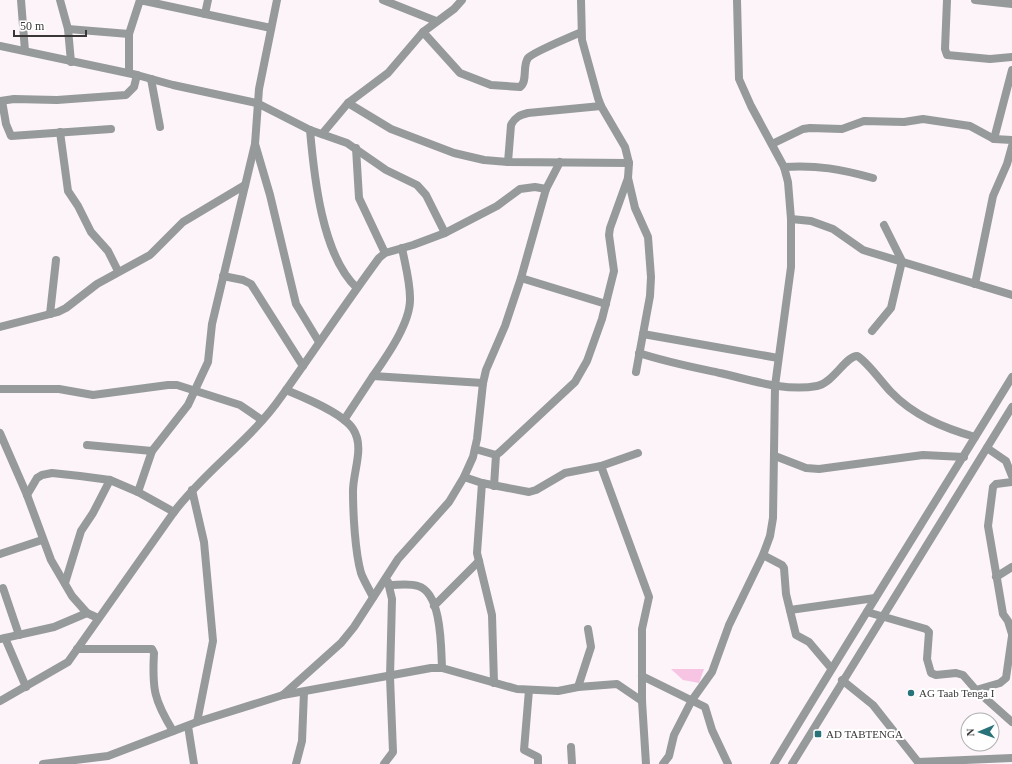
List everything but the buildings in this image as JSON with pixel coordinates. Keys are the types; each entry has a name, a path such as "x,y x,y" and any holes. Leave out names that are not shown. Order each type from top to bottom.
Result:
{"street":[{"path":"21,0 25,51"},
{"path":"60,0 68,30 71,62"},
{"path":"111,129 10,136 1,101 14,99 57,100 126,95 134,87 129,34 131,22 140,0 271,28"},
{"path":"205,14 208,0"},
{"path":"138,492 152,451 188,405 208,362 212,324 255,144 257,103 277,0"},
{"path":"383,0 436,21"},
{"path":"322,134 348,103 388,73 424,32 436,21 449,14 462,0"},
{"path":"475,449 496,455 505,449 575,382 587,361 606,304 614,271 610,228 628,178 629,163 625,147 600,106 581,32 581,0"},
{"path":"663,764 670,756 674,735 692,700 712,672 728,625 763,556 770,536 773,518 775,386 791,267 791,218 788,182 784,167 751,106 739,79 737,0"},
{"path":"947,0 945,49 947,55 990,59 1012,57"},
{"path":"975,0 1012,4"},
{"path":"68,30 129,34"},
{"path":"424,32 460,73 491,85 520,87 523,82 525,65 530,56 581,32"},
{"path":"0,46 133,74 173,85 257,103 310,130 336,138 356,148 386,170 422,190 445,233"},
{"path":"994,138 1012,70"},
{"path":"151,79 160,127"},
{"path":"348,103 391,129 445,150 484,160 508,162 629,163"},
{"path":"508,162 511,124 514,119 520,115 600,106"},
{"path":"772,144 803,129 817,128 842,130 858,122 871,120 904,122 930,120 970,126 994,138 1012,140"},
{"path":"310,130 318,188 330,246 346,278 357,288"},
{"path":"60,132 68,191 78,206 91,232 108,251 118,271"},
{"path":"255,144 270,195 296,304 320,342"},
{"path":"975,284 993,196 1007,164 1012,146"},
{"path":"356,148 359,198 385,253"},
{"path":"283,695 341,642 354,627 398,559 449,502 464,477 475,449 483,383 489,362 501,337 521,278 546,189 560,162"},
{"path":"784,167 809,166 834,168 872,178"},
{"path":"628,178 635,208 646,231 649,244 650,296 636,372"},
{"path":"0,327 50,314 66,308 78,297 118,271 150,255 183,222 245,185"},
{"path":"0,701 68,662 174,512 192,490 262,420 286,390 379,258 385,253 445,233 497,206 520,189 535,187 546,189"},
{"path":"791,218 819,224 833,229 863,250 1012,295"},
{"path":"872,331 891,308 902,261 884,224"},
{"path":"344,420 394,344 410,305 410,292 402,248"},
{"path":"50,314 56,260"},
{"path":"223,276 243,280 251,284 303,366"},
{"path":"521,278 606,304"},
{"path":"643,334 778,358"},
{"path":"639,353 683,366 775,386 799,388 818,386 826,383 854,356 857,356 862,359 874,374 902,402 934,423 975,437"},
{"path":"373,376 483,383"},
{"path":"774,764 831,668 964,457 1012,377"},
{"path":"0,389 59,389 93,395 168,385 194,390 240,405 262,420"},
{"path":"286,390 309,400 344,420 353,428 359,442 353,490 358,556 362,574 373,597"},
{"path":"792,764 842,680 1012,407"},
{"path":"0,437 27,495 42,540 51,560 72,596 88,613 98,618"},
{"path":"87,445 152,451"},
{"path":"987,448 1006,461 1012,476"},
{"path":"464,477 494,486 528,492 536,490 565,473 601,466 638,453"},
{"path":"494,486 496,455"},
{"path":"775,456 806,468 819,469 923,455 964,457"},
{"path":"601,466 649,597 642,629 642,701 646,764"},
{"path":"27,495 38,478 46,473 110,480 138,492 174,512"},
{"path":"65,582 81,531 93,513 110,480"},
{"path":"976,690 1000,683 1006,678 1012,635 1008,621 1003,614 987,519 993,487 996,484 1012,482"},
{"path":"482,483 477,543 479,561 492,615 494,683"},
{"path":"192,490 204,542 214,641 197,722"},
{"path":"0,554 42,540"},
{"path":"763,556 782,565 784,568 786,594 797,637 809,642 831,668"},
{"path":"434,606 479,561"},
{"path":"996,577 1012,567"},
{"path":"384,764 393,752 390,676 392,599 390,585 385,578"},
{"path":"390,585 418,586 425,590 434,606 440,634 442,668"},
{"path":"3,588 9,610 19,635"},
{"path":"790,610 875,598"},
{"path":"0,608 9,610"},
{"path":"867,612 926,629 929,632 926,659 931,673 936,675 959,674 1012,722"},
{"path":"26,687 3,639 54,627 88,613"},
{"path":"578,687 591,647 588,629"},
{"path":"77,650 152,649 154,653 154,691 162,713 173,731"},
{"path":"43,764 108,756 197,722 283,695 431,668 442,668 494,683 529,690 558,691 578,687 618,684 642,701"},
{"path":"642,676 706,708 712,730 728,764"},
{"path":"842,680 876,708 916,760 934,763 973,762 1012,758"},
{"path":"529,690 524,750 538,757 538,764"},
{"path":"296,764 302,741 304,692"},
{"path":"188,726 194,764"},
{"path":"571,747 572,764"}],"shaded area":[{"path":"671,669 704,669 699,683 683,680"}],"place":[{"name":"AG Taab Tenga I","path":"911,693"},
{"name":"AD TABTENGA","path":"818,734"}]}
